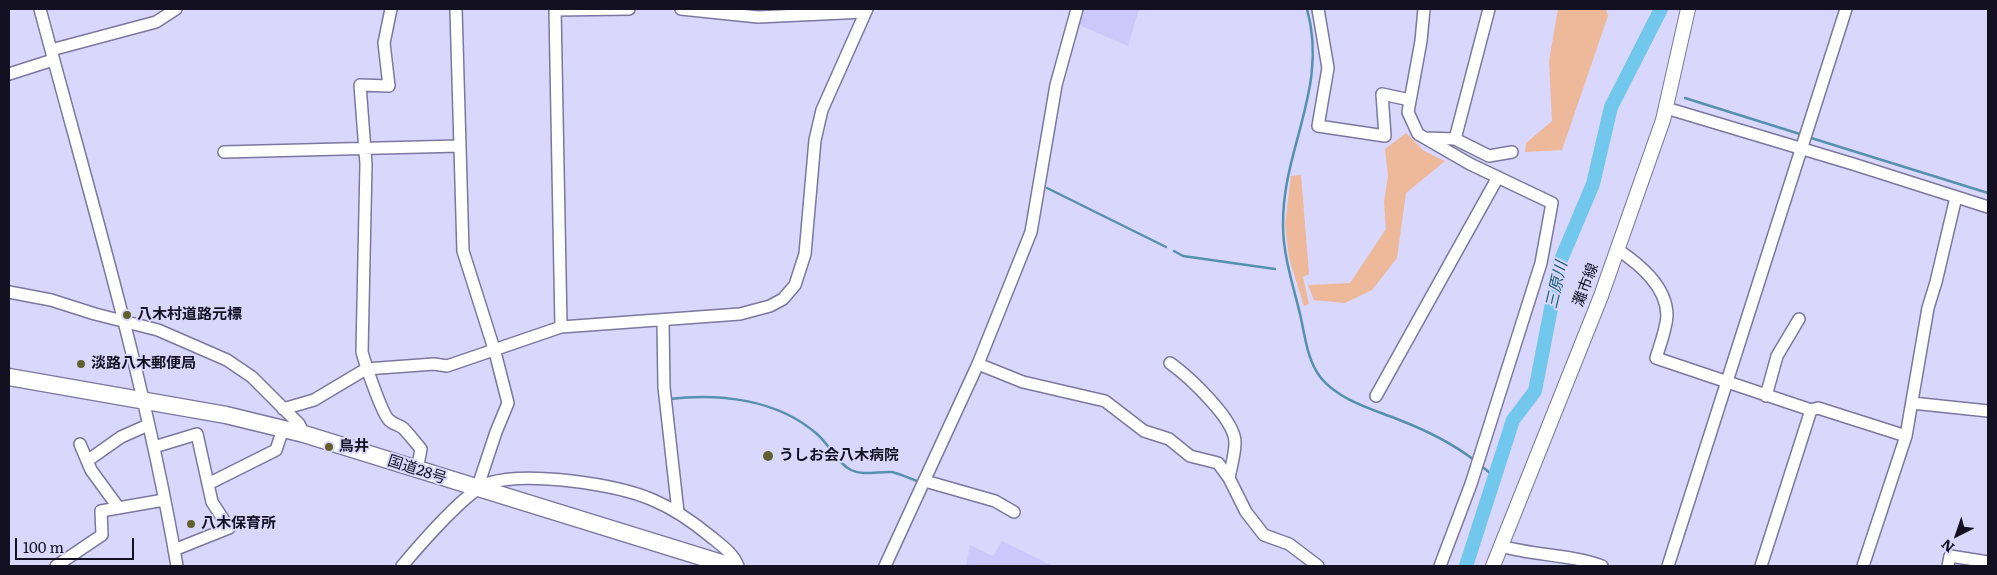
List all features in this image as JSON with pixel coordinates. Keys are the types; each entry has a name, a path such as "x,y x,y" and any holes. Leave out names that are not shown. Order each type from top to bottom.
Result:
{"highway":[{"name":"国道28号","path":"9,376 141,399 304,434 731,566"}],"main road":[{"name":"灘市線","path":"1493,566 1601,296 1666,108 1688,9"}],"street":[{"path":"40,9 123,321 154,448 164,500 169,510 177,566"},
{"path":"9,74 52,55 156,22 176,9"},
{"path":"391,9 384,43 389,86 360,85 366,148 362,352 366,368 374,382 379,402 388,420 402,427 421,448 417,470"},
{"path":"456,9 463,251 495,352 508,403 477,489"},
{"path":"561,327 555,9 629,9"},
{"path":"283,409 314,400 366,368 434,364 447,366 495,352 561,327 663,322 755,312 770,306 782,298 795,285 805,254 815,140 822,110 866,10 758,17 680,9"},
{"path":"885,566 978,364 1031,232 1056,85 1078,9"},
{"path":"1318,9 1328,68 1318,126 1385,136 1382,94 1410,100"},
{"path":"1424,9 1421,41 1408,112 1418,134 1498,177 1552,203 1541,263 1476,468 1440,566"},
{"path":"1455,139 1490,9"},
{"path":"1668,566 1846,9"},
{"path":"1666,108 1803,148 1988,208"},
{"path":"1425,138 1455,139 1489,156 1512,152"},
{"path":"224,152 459,146"},
{"path":"1376,396 1498,177"},
{"path":"1863,566 1906,436 1928,308 1956,197"},
{"path":"1617,249 1647,273 1663,295 1667,315 1656,358 1766,396 1811,410 1818,408 1906,436"},
{"path":"9,292 51,300 158,330 227,360 252,377 299,424 304,434"},
{"path":"1766,396 1777,356 1799,319"},
{"path":"663,322 664,387 678,512"},
{"path":"1170,363 1182,371 1223,414 1236,441 1229,478"},
{"path":"978,364 1023,382 1105,401 1144,431 1156,437 1169,439 1190,456 1218,463 1229,478 1246,512 1264,535 1289,544 1318,566"},
{"path":"1912,403 1988,411"},
{"path":"1761,566 1811,410"},
{"path":"87,461 121,437 148,425"},
{"path":"208,484 276,450 283,429"},
{"path":"154,448 197,434 212,502 229,528 174,550"},
{"path":"80,444 91,470 118,507"},
{"path":"402,566 432,532 477,489 489,483 516,480 560,480 636,494 678,512 734,556 738,566"},
{"path":"924,481 995,501 1014,512"},
{"path":"56,566 102,535 101,511 164,500"},
{"path":"1502,546 1516,550 1586,560 1602,566"},
{"path":"1948,566 1950,556 1988,562"}],"shaded area":[{"path":"1084,9 1139,9 1128,46 1079,25"},
{"path":"1558,9 1606,9 1608,16 1562,150 1525,152 1526,143 1552,121 1549,61"},
{"path":"1406,133 1424,151 1445,161 1406,193 1397,258 1372,290 1345,303 1314,300 1308,285 1350,283 1386,229 1384,202 1388,176 1385,149"},
{"path":"1301,175 1309,274 1303,277 1309,304 1304,306 1289,258 1285,225 1291,176"},
{"path":"1002,541 1053,566 966,566 970,545 993,556"}],"waterway":[{"path":"1307,9 1312,38 1312,65 1309,92 1289,170 1283,225 1287,259 1307,348 1316,371 1328,386 1356,403 1407,423 1447,442 1474,460"},
{"name":"三原川","path":"1466,566 1513,420 1535,391 1560,262 1593,184 1611,107 1661,9"},
{"path":"1685,98 1803,135"},
{"path":"1808,137 1988,193"},
{"path":"1047,188 1166,247"},
{"path":"1174,251 1183,256 1275,269"},
{"path":"669,399 688,397 727,398 766,406 801,422 817,434 841,463 851,470 866,473 892,472 917,481"},
{"path":"1480,465 1495,477"}],"place":[{"name":"八木村道路元標","path":"127,315"},
{"name":"淡路八木郵便局","path":"81,364"},
{"name":"鳥井","path":"329,447"},
{"name":"うしお会八木病院","path":"768,456"},
{"name":"八木保育所","path":"191,524"}]}
